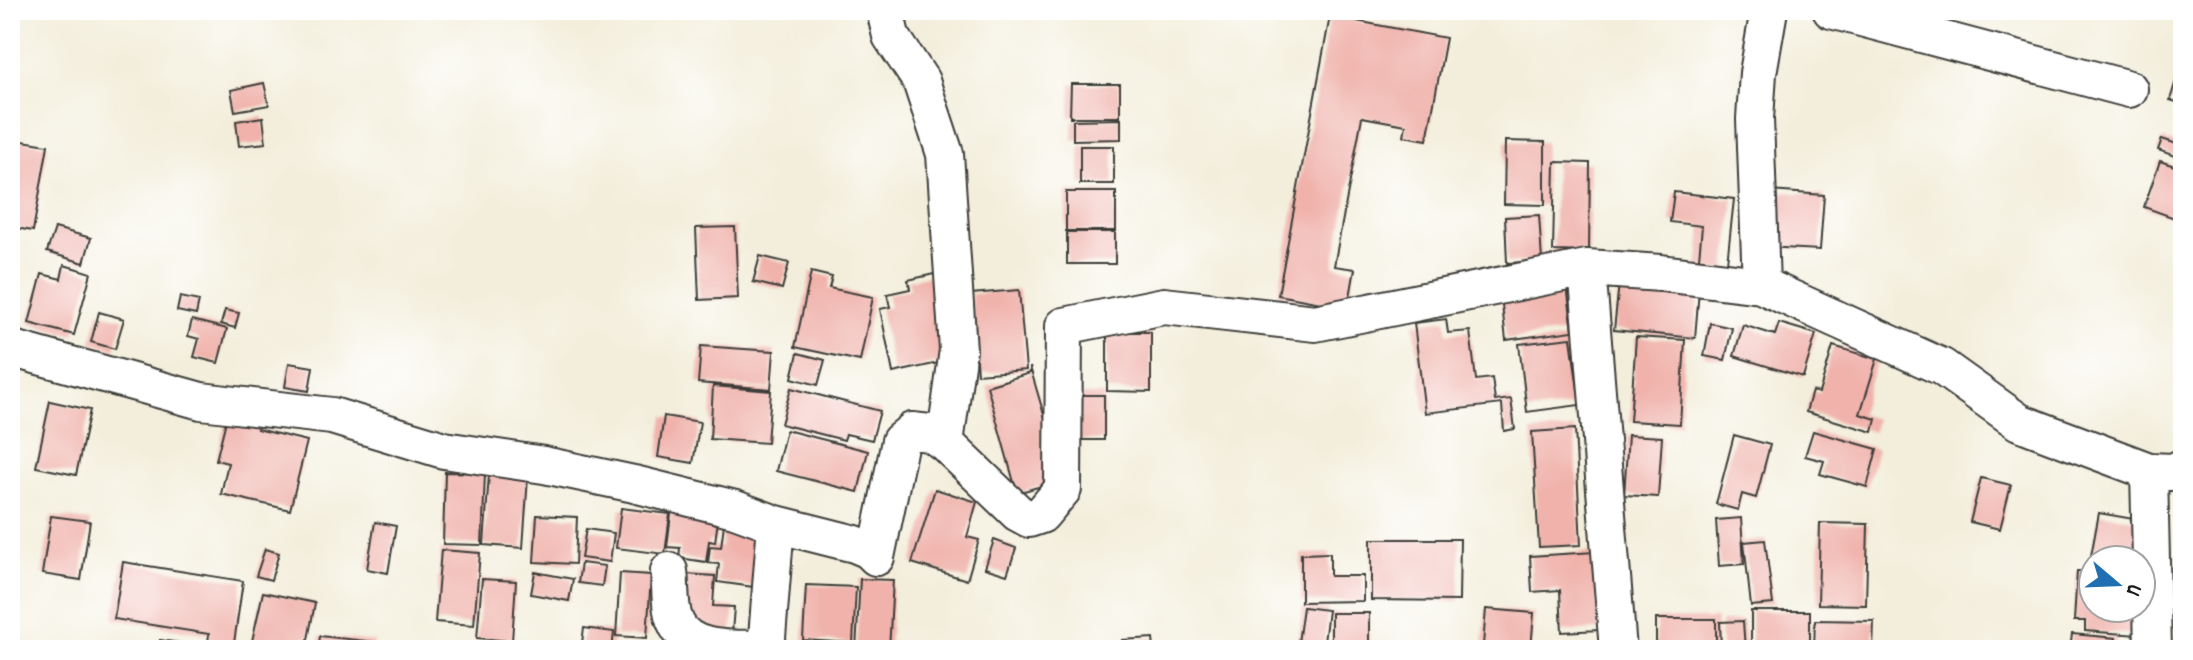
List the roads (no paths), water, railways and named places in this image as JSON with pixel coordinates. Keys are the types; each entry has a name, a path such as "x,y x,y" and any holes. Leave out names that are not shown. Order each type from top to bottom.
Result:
{"street":[{"path":"885,10 891,36 921,81 945,154 958,350 945,443"},
{"path":"1761,285 1755,119 1758,73 1769,10"},
{"path":"1831,10 2129,89"},
{"path":"1587,268 1618,650"},
{"path":"10,348 201,401 332,416 444,450 544,465 619,481 735,509 776,524 855,544 876,557 900,441 912,431 930,433 945,443 1018,513 1029,519 1041,515 1063,489 1064,326 1164,306 1315,323 1587,268 1761,285 1942,367 2019,422 2166,469 2153,650"},
{"path":"669,571 673,618 680,631 713,647 766,649 776,524"}]}
